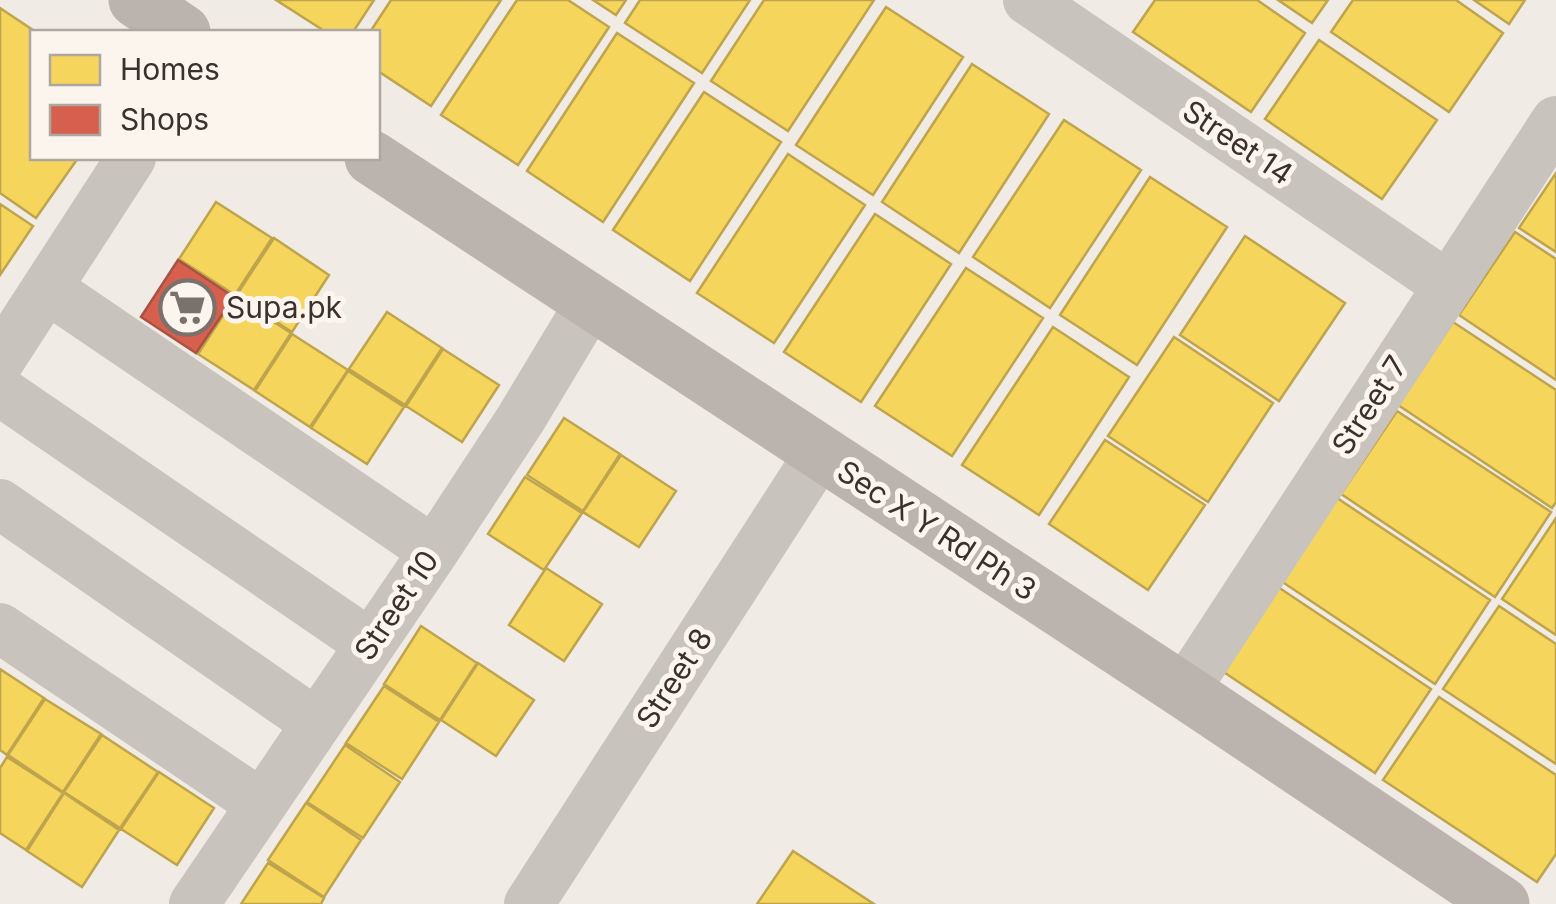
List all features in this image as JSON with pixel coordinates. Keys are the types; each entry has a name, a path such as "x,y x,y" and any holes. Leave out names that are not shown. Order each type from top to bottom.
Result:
{"street":[{"path":"136,0 180,30"},
{"name":"Street 14","path":"1028,0 1080,14 1447,285"},
{"name":"Street 7","path":"1184,690 1556,121"},
{"path":"0,360 130,160"},
{"name":"Sec X Y Rd Ph 3","path":"375,160 1184,690 1502,904"},
{"path":"48,289 434,551"},
{"name":"Street 10","path":"194,904 434,551 520,420 590,302"},
{"path":"0,391 370,644"},
{"name":"Street 8","path":"529,904 820,452"},
{"path":"0,504 316,723"},
{"path":"0,628 260,804"}],"building: Homes":[{"path":"276,0 374,0 354,30 323,30"},
{"path":"391,0 501,0 431,106 380,72 380,30 371,30"},
{"path":"517,0 568,0 609,27 518,165 441,115"},
{"path":"593,0 626,0 616,15"},
{"path":"640,0 750,0 702,73 625,23"},
{"path":"764,0 874,0 788,131 711,81"},
{"path":"1155,0 1257,0 1305,33 1251,112 1133,32"},
{"path":"1278,0 1328,0 1312,23"},
{"path":"1353,0 1456,0 1503,33 1449,112 1331,32"},
{"path":"1474,0 1525,0 1509,24"},
{"path":"886,7 963,57 873,195 796,145"},
{"path":"0,8 33,30 30,160 77,160 36,218 0,193"},
{"path":"617,33 694,83 603,222 527,171"},
{"path":"1319,40 1437,120 1382,199 1265,119"},
{"path":"972,64 1049,114 959,253 882,202"},
{"path":"704,92 781,142 690,281 613,230"},
{"path":"1064,120 1141,170 1050,308 973,257"},
{"path":"788,154 865,205 774,343 697,293"},
{"path":"1556,173 1556,252 1519,228"},
{"path":"1150,177 1227,227 1137,365 1060,315"},
{"path":"216,202 272,238 235,295 179,259"},
{"path":"0,204 33,226 0,275"},
{"path":"875,214 951,264 861,402 784,352"},
{"path":"1515,232 1556,259 1556,380 1459,315"},
{"path":"1245,236 1345,303 1279,401 1180,335"},
{"path":"274,238 329,275 292,332 236,296"},
{"path":"966,268 1043,318 952,456 875,406"},
{"path":"235,297 291,333 254,390 198,354"},
{"path":"387,312 442,348 405,405 349,369"},
{"path":"1453,322 1556,390 1556,502 1552,508 1398,405"},
{"path":"1053,327 1129,377 1039,515 962,465"},
{"path":"292,334 348,370 310,427 255,391"},
{"path":"1174,337 1273,403 1208,502 1108,436"},
{"path":"443,349 499,385 462,442 406,406"},
{"path":"348,371 404,407 367,464 311,428"},
{"path":"1397,411 1551,512 1495,597 1341,494"},
{"path":"564,418 620,454 583,511 527,475"},
{"path":"1105,440 1205,505 1148,590 1049,524"},
{"path":"621,455 676,491 639,547 583,512"},
{"path":"525,477 582,513 544,570 488,534"},
{"path":"1337,498 1490,600 1435,684 1281,581"},
{"path":"1556,518 1556,635 1502,599"},
{"path":"546,568 602,604 564,661 509,625"},
{"path":"1278,587 1431,689 1375,773 1222,671"},
{"path":"1499,606 1556,644 1556,764 1443,689"},
{"path":"421,626 477,663 440,720 384,684"},
{"path":"478,663 534,700 496,756 441,720"},
{"path":"0,669 44,698 7,755 0,750"},
{"path":"384,686 439,722 402,779 346,743"},
{"path":"1439,697 1556,775 1556,854 1537,882 1383,780"},
{"path":"45,699 101,734 63,792 8,755"},
{"path":"102,735 158,772 120,828 64,792"},
{"path":"345,745 400,782 363,838 307,802"},
{"path":"7,757 63,793 26,850 0,833 0,768"},
{"path":"159,772 214,808 177,865 121,829"},
{"path":"64,793 119,830 82,887 27,851"},
{"path":"306,803 361,840 324,897 268,860"},
{"path":"793,851 874,904 757,904"},
{"path":"268,863 324,898 321,904 241,904"}],"building: Shops":[{"name":"Supa.pk","path":"178,260 234,297 196,353 141,317"}],"place":[{"name":"Supa.pk","path":"187,307"}]}
